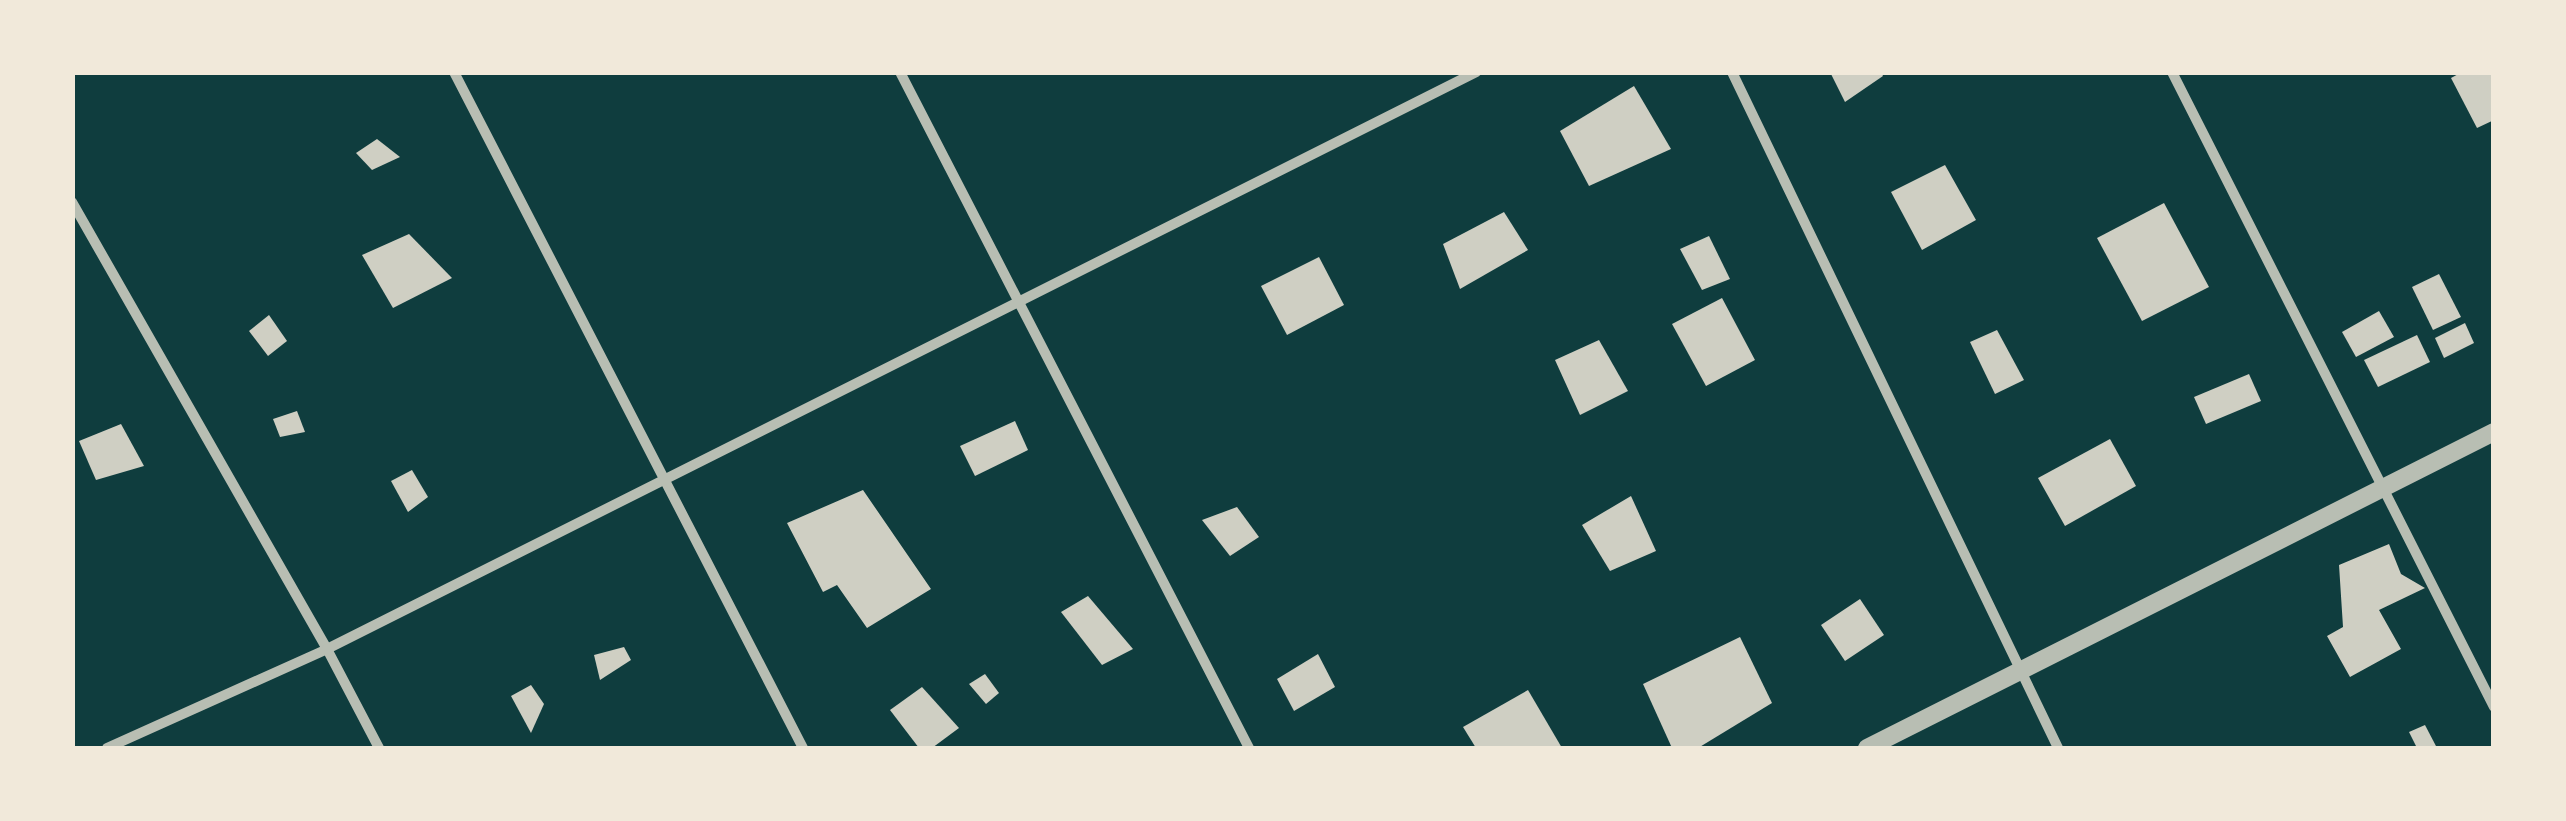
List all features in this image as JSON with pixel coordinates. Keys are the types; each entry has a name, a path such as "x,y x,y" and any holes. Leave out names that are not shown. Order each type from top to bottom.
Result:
{"street":[{"path":"454,72 803,748"},
{"path":"900,72 1249,748"},
{"path":"107,748 327,649 1476,72"},
{"path":"1732,72 2058,748"},
{"path":"2172,72 2494,706"},
{"path":"72,202 327,649 379,748"},
{"path":"1868,748 2494,432"}],"building":[{"path":"1830,72 1881,72 1883,76 1845,102"},
{"path":"2462,72 2494,72 2494,120 2477,128 2451,78"},
{"path":"1634,86 1671,149 1589,186 1560,131"},
{"path":"377,139 400,157 372,170 356,153"},
{"path":"1945,165 1976,220 1922,250 1891,192"},
{"path":"2164,203 2209,287 2142,321 2097,238"},
{"path":"1504,212 1528,250 1460,289 1443,244"},
{"path":"409,234 452,278 393,308 362,255"},
{"path":"1709,236 1730,279 1702,290 1680,249"},
{"path":"1319,257 1344,305 1287,335 1261,286"},
{"path":"2439,274 2461,317 2433,330 2412,287"},
{"path":"1722,298 1755,360 1706,386 1672,324"},
{"path":"2379,311 2394,337 2356,357 2342,332"},
{"path":"269,315 287,341 268,356 249,331"},
{"path":"2465,323 2474,343 2444,358 2435,338"},
{"path":"1997,330 2024,380 1995,394 1970,342"},
{"path":"2417,335 2430,362 2378,387 2364,360"},
{"path":"1599,340 1628,391 1580,415 1555,360"},
{"path":"2249,374 2261,401 2206,424 2194,397"},
{"path":"297,411 305,432 280,437 273,419"},
{"path":"1015,421 1028,450 975,476 960,446"},
{"path":"121,424 144,466 96,480 79,441"},
{"path":"2110,439 2136,486 2065,526 2038,478"},
{"path":"412,470 428,497 408,512 391,481"},
{"path":"863,490 931,589 867,628 837,585 823,592 787,523"},
{"path":"1631,496 1656,551 1610,571 1582,525"},
{"path":"1237,507 1259,537 1230,556 1202,520"},
{"path":"2389,544 2401,574 2425,588 2379,610 2401,649 2350,677 2327,636 2343,627 2339,565"},
{"path":"1088,596 1133,649 1102,665 1061,612"},
{"path":"1860,599 1884,635 1845,661 1821,625"},
{"path":"1740,637 1772,703 1698,748 1672,748 1643,684"},
{"path":"624,647 631,660 600,680 594,655"},
{"path":"1318,654 1335,687 1294,711 1277,679"},
{"path":"985,674 999,693 986,704 969,684"},
{"path":"531,685 544,704 531,733 511,696"},
{"path":"922,687 959,728 932,748 919,748 890,710"},
{"path":"1528,690 1562,748 1476,748 1463,727"},
{"path":"2425,725 2437,748 2417,748 2409,732"}]}
